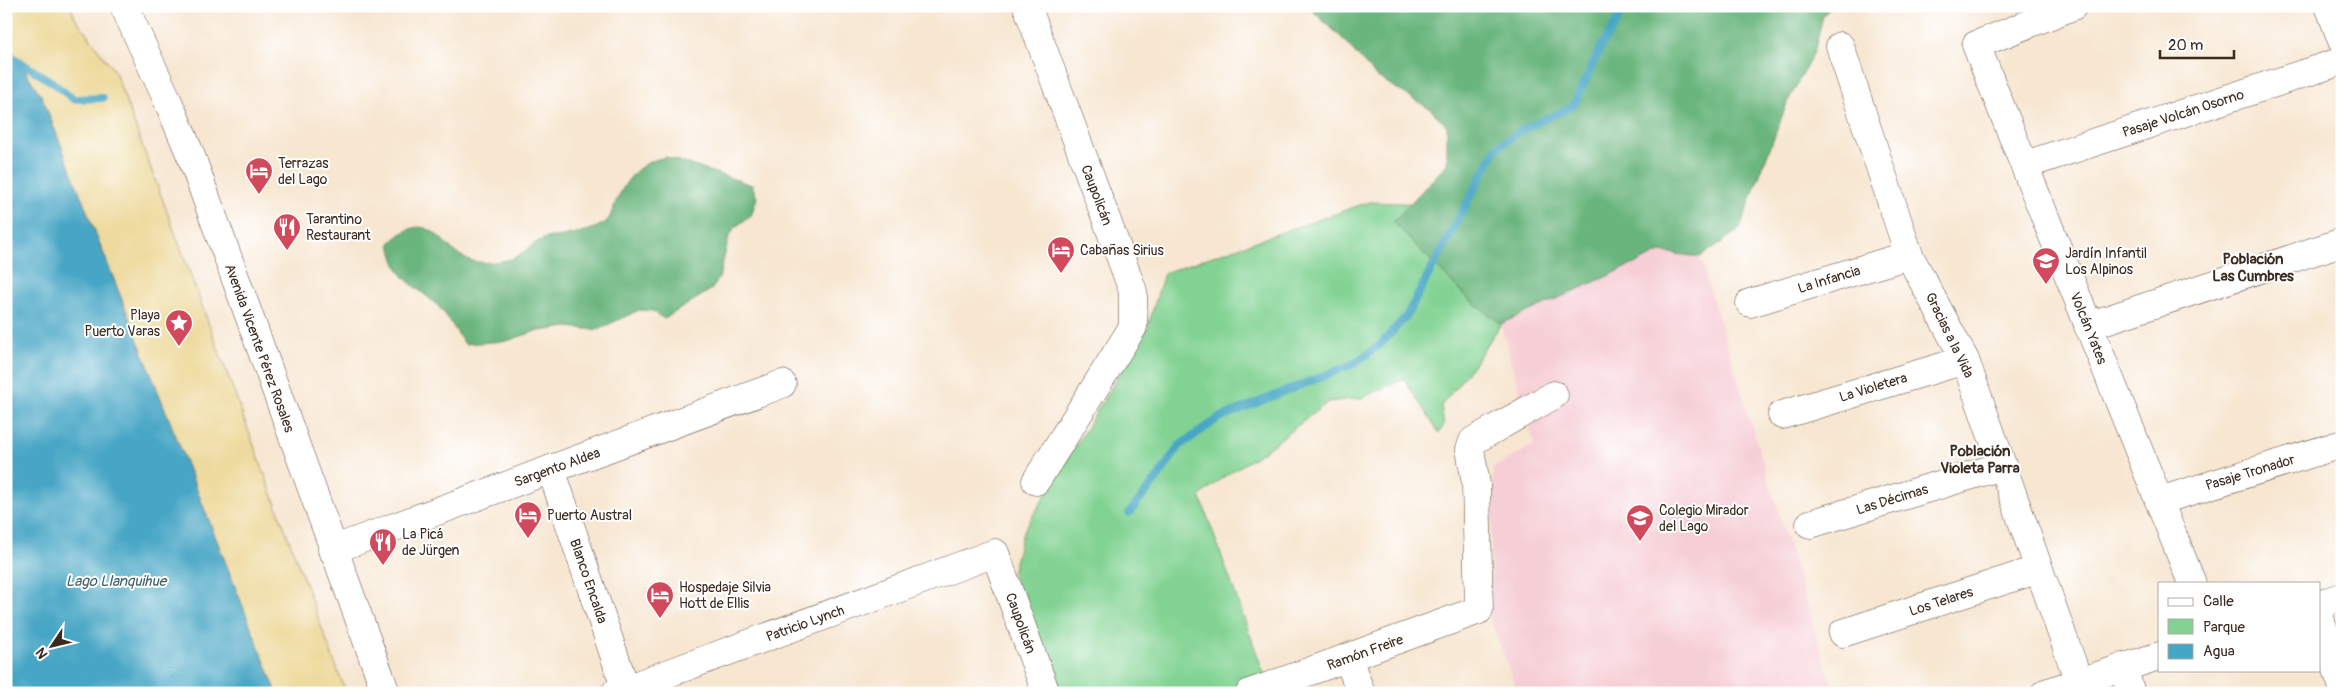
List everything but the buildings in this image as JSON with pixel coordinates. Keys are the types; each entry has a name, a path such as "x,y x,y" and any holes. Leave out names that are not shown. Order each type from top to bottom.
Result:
{"street":[{"name":"Avenida Vicente Pérez Rosales","path":"124,6 157,75 191,156 332,550 386,693"},
{"name":"Caupolicán","path":"1027,6 1133,291 1133,327 1036,481"},
{"name":"Volcán Yates","path":"2073,6 1976,45 2192,582"},
{"path":"2329,6 2342,41"},
{"name":"Gracias a la Vida","path":"1840,46 1909,255 1965,360 2079,682"},
{"name":"Pasaje Volcán Osorno","path":"2025,165 2342,61"},
{"path":"2088,326 2342,242"},
{"name":"La Infancia","path":"1750,303 1909,255"},
{"name":"La Violetera","path":"1782,415 1965,360"},
{"name":"Sargento Aldea","path":"332,550 782,384"},
{"name":"Ramón Freire","path":"1250,693 1479,610 1476,484 1470,449 1473,441 1554,395"},
{"name":"Pasaje Tronador","path":"2159,501 2342,444"},
{"name":"Las Décimas","path":"1810,524 2002,466"},
{"name":"Blanco Encalda","path":"551,469 622,691"},
{"name":"Caupolicán","path":"995,553 1046,693"},
{"name":"Patricio Lynch","path":"622,691 995,553"},
{"name":"Los Telares","path":"1843,633 2039,569"},
{"path":"2320,604 2342,597"},
{"path":"2320,618 2342,685"},
{"path":"2045,693 2079,682 2127,680 2158,657"},
{"path":"1348,658 1361,693"}],"shaded area":[{"name":"Colegio Mirador del Lago","path":"1661,252 1700,257 1834,693 1518,693 1489,616 1493,468 1534,445 1501,324"}],"green space":[{"path":"1311,6 1831,6 1823,16 1814,52 1787,103 1739,230 1700,257 1661,252 1501,324 1465,296 1393,222 1447,164 1447,126 1430,109 1376,76 1341,37 1313,11"},
{"path":"666,157 752,185 757,198 751,216 735,227 729,237 719,278 712,289 664,319 653,311 639,310 597,330 567,327 533,332 507,341 465,344 442,310 402,274 393,256 390,243 405,232 416,227 426,229 435,234 452,249 473,261 497,262 511,259 545,238 592,229 604,223 608,220 620,193 635,172 648,163"},
{"path":"1369,202 1432,204 1497,285 1501,324 1474,364 1441,406 1444,425 1439,433 1404,379 1362,398 1328,402 1266,450 1222,478 1200,496 1271,693 1057,693 1012,573 1023,532 1147,329 1164,273"}],"sand":[{"name":"Playa Puerto Varas","path":"6,6 70,6 76,19 115,72 346,693 277,693 42,97 6,41"}],"water":[{"name":"Lago Llanquihue","path":"6,41 42,97 277,693 6,693"}],"waterway":[{"path":"1129,513 1159,476 1179,446 1219,418 1353,364 1380,345 1407,315 1497,147 1522,130 1573,106 1602,45 1626,6"},
{"path":"6,53 52,82 73,99 103,98"}],"place":[{"name":"Terrazas del Lago","path":"259,195"},
{"name":"Tarantino Restaurant","path":"287,251"},
{"name":"Cabañas Sirius","path":"1061,274"},
{"name":"Jardín Infantil Los Alpinos","path":"2046,285"},
{"name":"Playa Puerto Varas","path":"179,347"},
{"name":"Puerto Austral","path":"528,539"},
{"name":"Colegio Mirador del Lago","path":"1640,542"},
{"name":"La Picá de Jürgen","path":"383,566"},
{"name":"Hospedaje Silvia Hott de Ellis","path":"660,619"}],"district":[{"name":"Población Las Cumbres","path":"2253,268"},
{"name":"Población Violeta Parra","path":"1980,460"}]}
